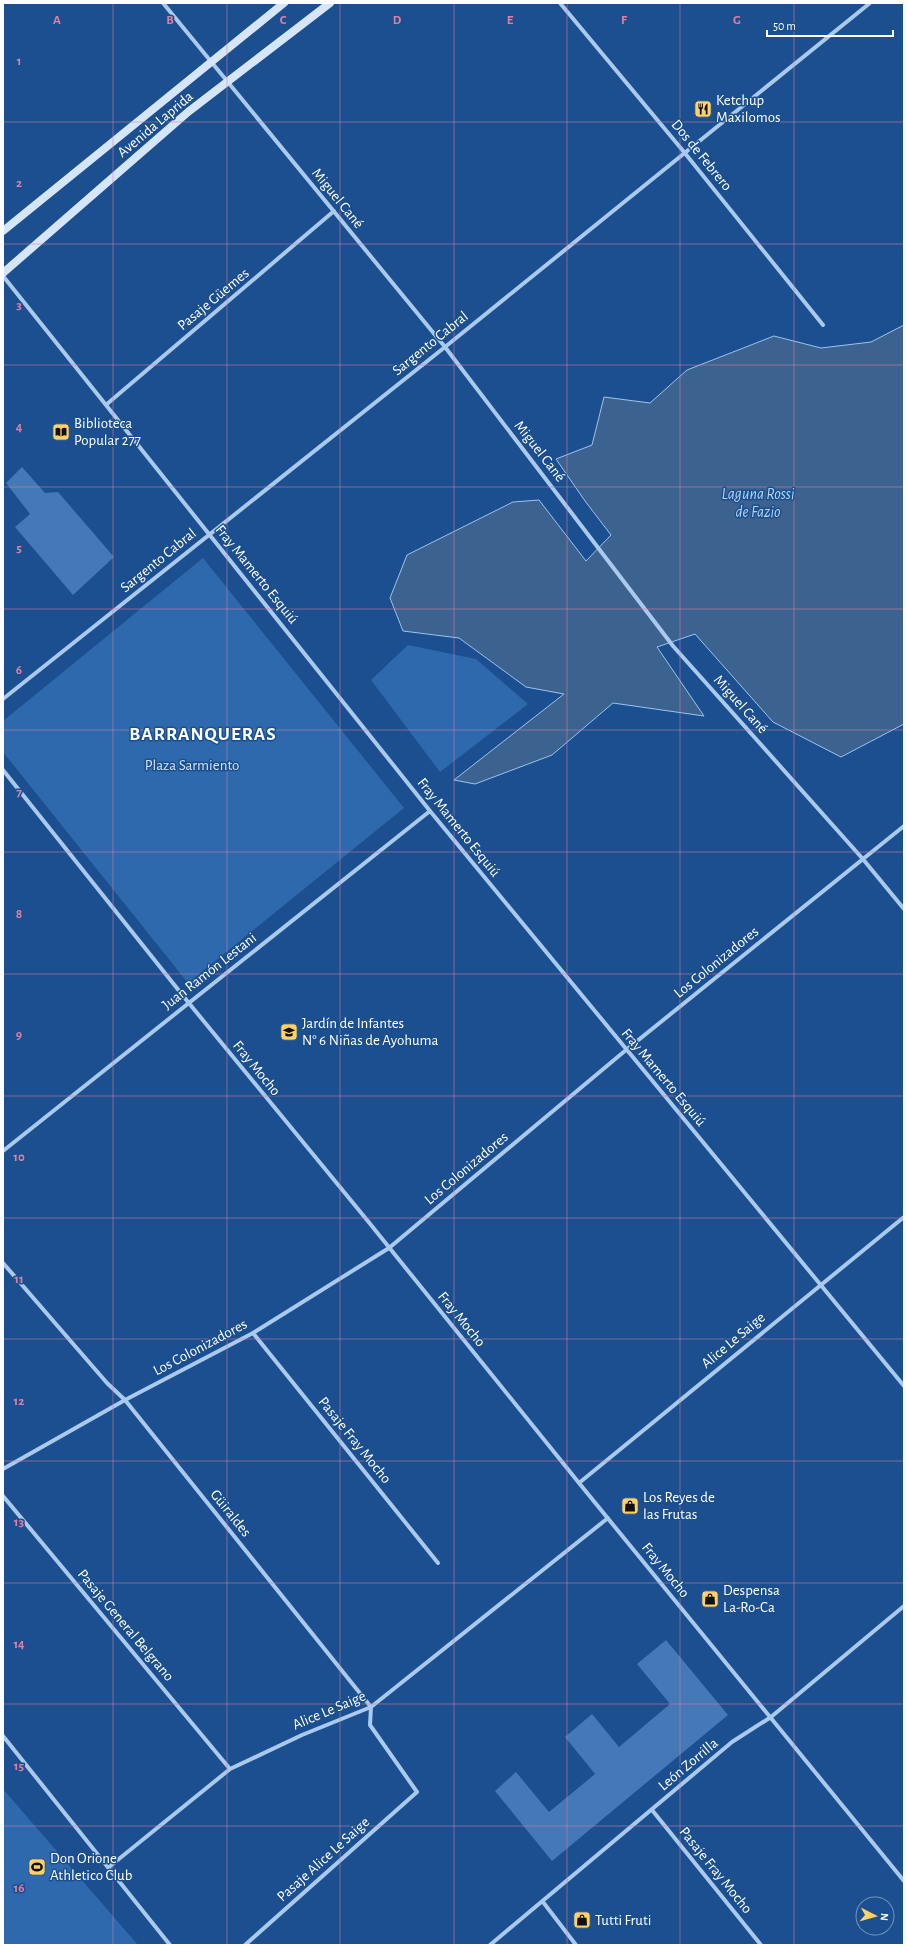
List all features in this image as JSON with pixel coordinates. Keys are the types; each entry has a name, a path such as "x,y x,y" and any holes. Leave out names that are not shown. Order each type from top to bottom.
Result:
{"main road":[{"name":"Avenida Laprida","path":"3,231 284,3"},
{"name":"Avenida Laprida","path":"3,272 188,112 330,3"}],"street":[{"name":"Miguel Cané","path":"163,3 445,347 591,536 673,646 862,858 904,909"},
{"name":"Dos de Febrero","path":"560,3 684,152 822,325"},
{"name":"Sargento Cabral","path":"3,699 445,347 684,152 870,3"},
{"name":"Pasaje Güemes","path":"107,404 334,211"},
{"name":"Fray Mamerto Esquiú","path":"3,276 210,533 430,811 904,1386"},
{"name":"Fray Mocho","path":"3,770 188,1002 736,1677 771,1717 904,1881"},
{"name":"Juan Ramón Lestani","path":"3,1151 188,1002 430,811"},
{"name":"Los Colonizadores","path":"3,1469 125,1400 253,1333 389,1248 626,1050 862,858 904,826"},
{"name":"Alice Le Saige","path":"579,1483 820,1284 904,1217"},
{"name":"Güiraldes","path":"3,1263 107,1383 125,1400 372,1707"},
{"name":"Pasaje Fray Mocho","path":"253,1333 438,1563"},
{"name":"Pasaje General Belgrano","path":"3,1496 230,1769"},
{"name":"Alice Le Saige","path":"108,1867 230,1769 302,1735 372,1707 608,1518"},
{"name":"León Zorrilla","path":"490,1945 732,1742 771,1717 904,1606"},
{"name":"Pasaje Alice Le Saige","path":"245,1945 417,1792 370,1724 372,1707"},
{"path":"3,1736 170,1945"},
{"name":"Pasaje Fray Mocho","path":"652,1810 761,1945"},
{"path":"543,1902 576,1945"}],"green space":[{"name":"Plaza Sarmiento","path":"203,558 404,808 188,983 3,752 3,721"},
{"path":"408,645 476,659 528,704 440,772 371,680"},
{"name":"Don Orione Athletico Club","path":"3,1789 138,1945 3,1945"}],"water":[{"name":"Laguna Rossi de Fazio","path":"904,325 904,724 841,757 773,722 695,634 657,647 704,716 613,703 552,755 475,784 454,780 564,694 526,687 459,638 403,631 390,598 407,555 513,502 539,500 586,561 611,535 556,459 592,445 604,397 650,403 687,370 774,336 821,348 871,342"}],"building":[{"path":"22,467 45,493 58,492 114,557 73,595 15,527 30,514 6,483"},
{"path":"666,1640 728,1715 552,1861 495,1791 516,1772 549,1812 595,1774 565,1737 592,1714 619,1747 670,1704 637,1664"}],"place":[{"name":"Ketchup Maxilomos","path":"703,109"},
{"name":"Biblioteca Popular 277","path":"61,432"},
{"name":"Jardín de Infantes N° 6 Niñas de Ayohuma","path":"289,1032"},
{"name":"Los Reyes de las Frutas","path":"630,1506"},
{"name":"Despensa La-Ro-Ca","path":"710,1599"},
{"name":"Don Orione Athletico Club","path":"37,1867"},
{"name":"Tutti Fruti","path":"582,1920"}],"district":[{"name":"BARRANQUERAS","path":"203,733"}]}
